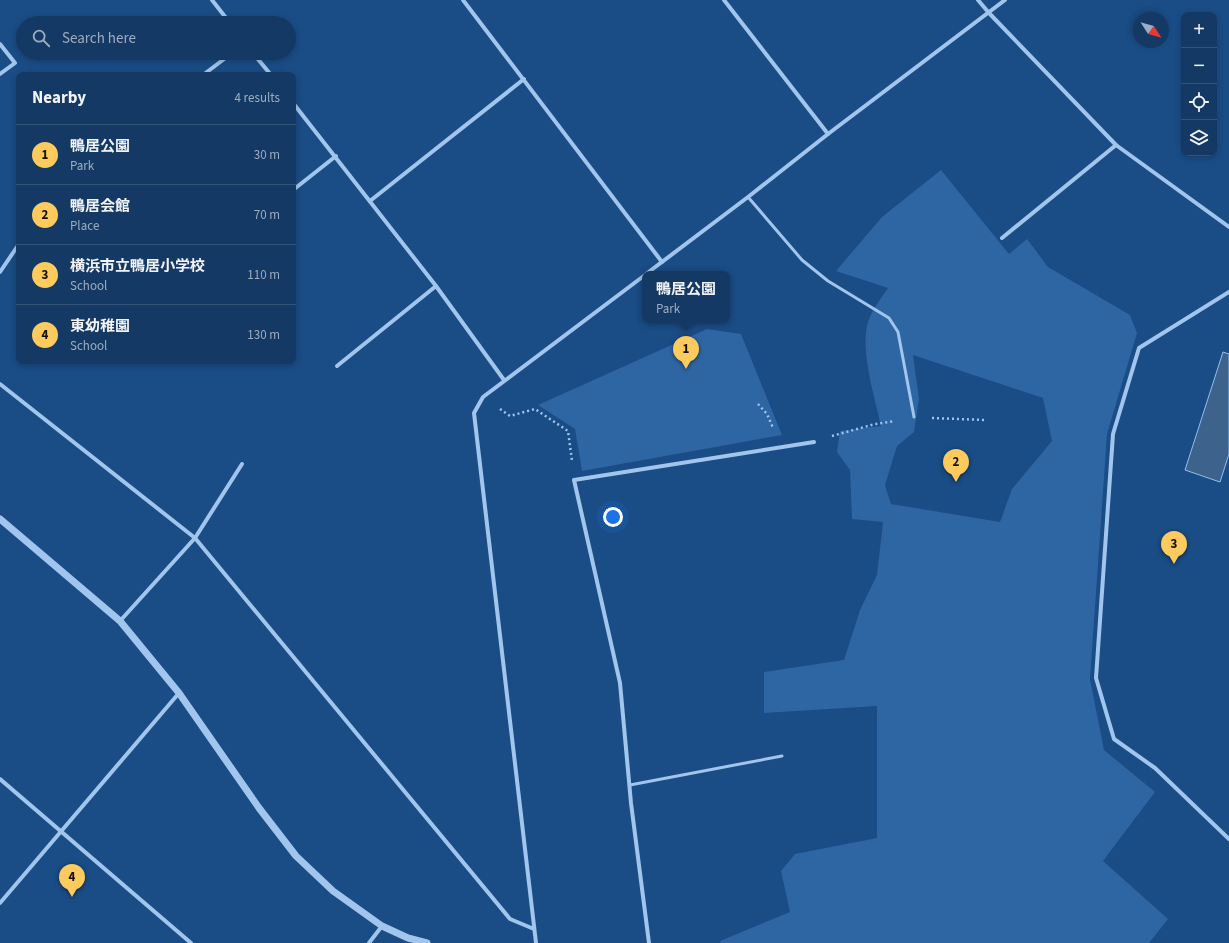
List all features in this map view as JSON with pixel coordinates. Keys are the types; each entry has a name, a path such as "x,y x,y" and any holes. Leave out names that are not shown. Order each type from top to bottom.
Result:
{"street":[{"path":"212,0 225,16"},
{"path":"463,0 662,262"},
{"path":"724,0 828,134"},
{"path":"978,0 988,13 1116,145 1229,227"},
{"path":"651,271 1005,0"},
{"path":"0,44 15,62 0,74"},
{"path":"207,72 223,60"},
{"path":"259,60 269,72"},
{"path":"370,201 524,80"},
{"path":"296,107 436,286 504,380"},
{"path":"1002,238 1116,145"},
{"path":"296,188 336,156"},
{"path":"0,272 16,248"},
{"path":"536,943 474,413 483,397 504,380 642,278"},
{"path":"337,366 436,286"},
{"path":"1229,292 1139,348 1113,434 1096,678 1114,739 1155,768 1229,839"},
{"path":"0,384 195,538 510,919 534,929"},
{"path":"649,943 630,785 620,683 574,480 814,442"},
{"path":"120,620 195,538 242,464"},
{"path":"0,519 120,620 179,693 260,808 296,856 333,891 382,926 408,938 428,943"},
{"path":"0,903 179,693"},
{"path":"0,780 191,943"},
{"path":"369,943 382,926"}],"lane":[{"path":"748,197 802,260 828,281 889,318 898,332 914,417"},
{"path":"630,785 782,756"}],"path":[{"path":"758,404 767,414 781,447"},
{"path":"502,411 510,416 535,409 568,431 574,480"},
{"path":"914,417 985,420"},
{"path":"814,442 875,424"}],"shaded area":[{"path":"941,170 1009,254 1027,239 1048,267 1130,315 1137,333 1107,434 1090,679 1104,750 1155,792 1103,861 1168,919 1149,943 721,943 720,941 790,912 781,871 795,854 877,838 877,706 764,713 764,672 844,660 860,610 877,575 883,522 852,519 850,470 837,452 840,431 881,426 867,363 866,337 870,316 888,288 836,271 882,217","holes":["913,355 1043,398 1052,441 1012,489 1000,522 891,504 885,485 897,446 914,432 919,399"]},
{"path":"707,329 741,334 782,435 582,471 575,429 538,405"},
{"path":"1223,352 1229,354 1229,454 1220,482 1185,470"}],"place":[{"name":"鴨居公園","path":"686,369"},
{"name":"鴨居会館","path":"956,482"},
{"name":"横浜市立鴨居小学校","path":"1174,564"},
{"name":"東幼稚園","path":"72,897"}]}
